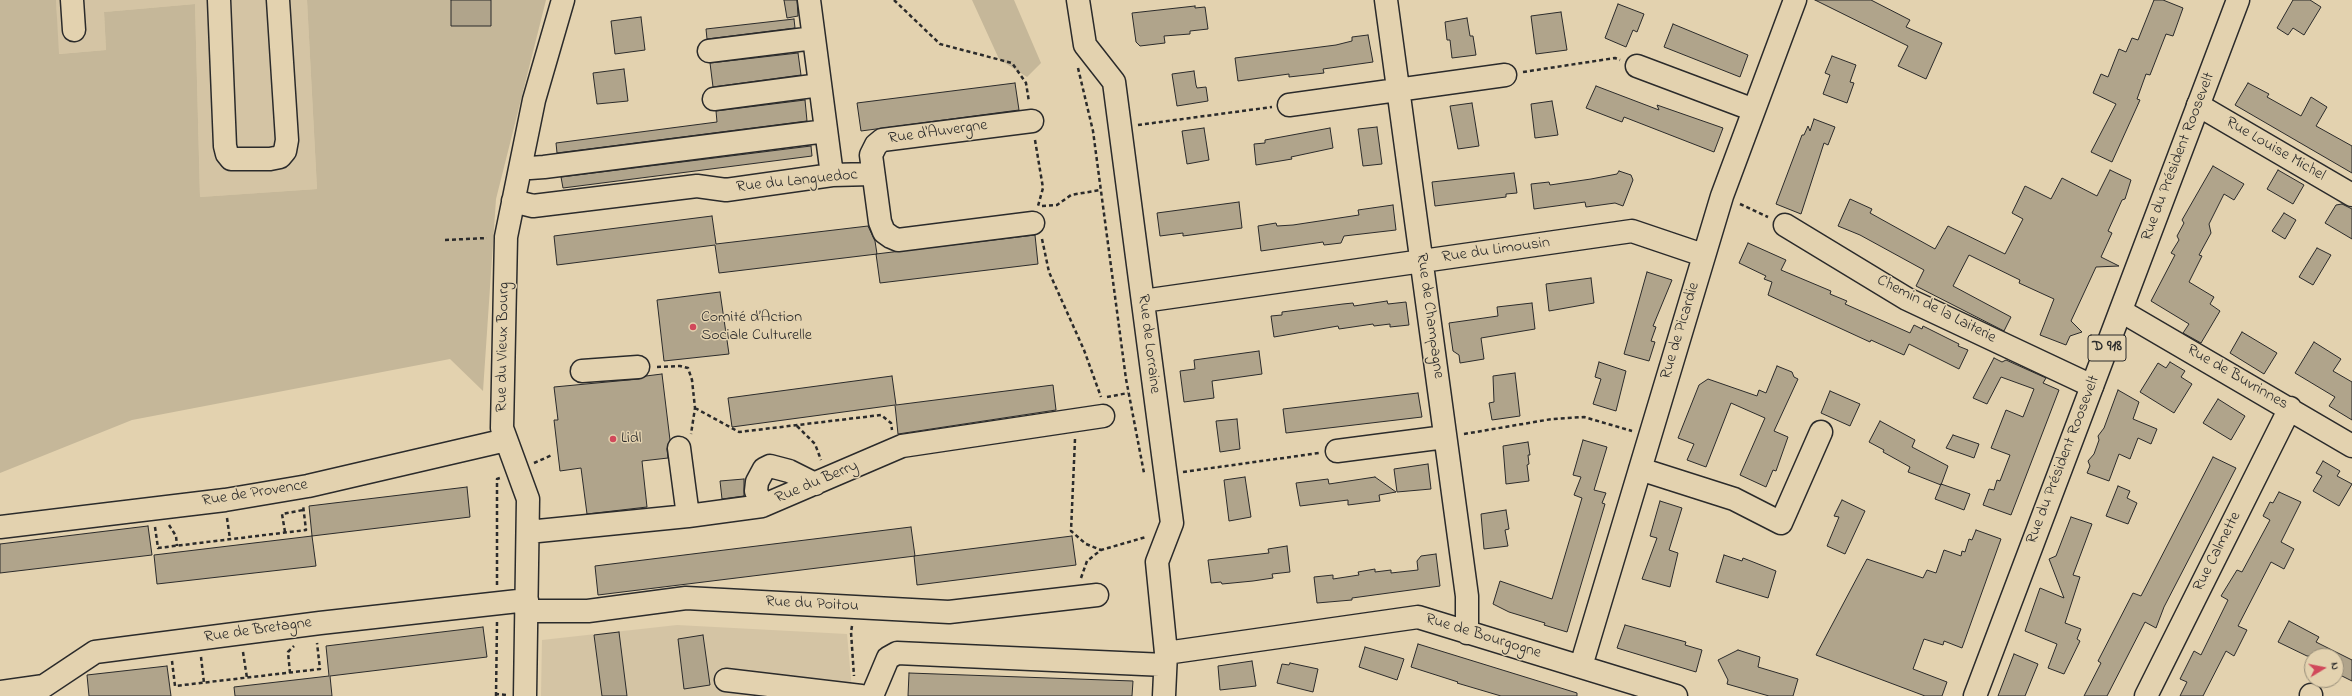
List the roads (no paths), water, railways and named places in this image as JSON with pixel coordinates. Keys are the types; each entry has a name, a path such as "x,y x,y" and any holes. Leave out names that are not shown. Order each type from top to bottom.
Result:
{"street":[{"path":"72,0 74,30"},
{"path":"219,0 225,146 227,154 231,159 270,159 280,157 286,151 287,140 278,0"},
{"name":"Rue du Vieux Bourg","path":"525,696 528,499 502,428 506,238 534,100 563,0"},
{"path":"809,0 832,175"},
{"name":"Rue de Lorraine","path":"1078,0 1085,45 1114,82 1143,301 1155,477 1172,523 1157,562 1165,659 1164,696"},
{"name":"Rue de Champagne","path":"1386,0 1466,596 1467,632"},
{"name":"Rue de Picardie","path":"1581,666 1703,255 1722,196 1795,0"},
{"name":"Rue du Président Roosevelt","path":"1975,696 2238,0"},
{"path":"709,51 814,38"},
{"path":"1637,66 1754,110"},
{"path":"1289,105 1505,75"},
{"path":"714,99 820,85"},
{"name":"Rue Louise Michel","path":"2198,105 2352,195"},
{"name":"Rue d'Auvergne","path":"872,174 871,155 876,145 882,140 1032,121"},
{"path":"521,166 530,168 544,167 826,131"},
{"name":"Rue du Languedoc","path":"513,201 533,206 697,186 726,190 832,175 872,174 880,222 884,232 898,240 1035,215"},
{"name":"Chemin de la Laiterie","path":"1785,225 1907,299 2092,386"},
{"name":"Rue du Limousin","path":"1143,301 1632,232 1703,255"},
{"name":"Rue de Buvrinnes","path":"2121,311 2290,408 2352,446"},
{"path":"582,371 638,367"},
{"name":"Rue du Berry","path":"528,532 688,516 762,506 897,448 1075,420 1102,407"},
{"name":"Rue Calmette","path":"2146,696 2290,408"},
{"path":"1640,469 1734,499 1781,523 1821,432"},
{"path":"1337,451 1445,437"},
{"name":"Rue de Provence","path":"0,527 225,500 301,487 506,440"},
{"path":"679,448 688,516"},
{"path":"762,506 756,491 757,482 764,469 770,466 789,470 822,481"},
{"name":"Rue du Poitou","path":"526,605 588,611 686,598 949,612 1097,596"},
{"name":"Rue de Bretagne","path":"0,692 44,686 95,652 292,626 497,602 526,605"},
{"name":"Rue de Bourgogne","path":"863,696 888,658 897,653 1165,659 1418,617 1676,696"},
{"path":"726,680 863,696"}],"place":[{"name":"Comité d’Action Sociale Culturelle","path":"693,327"},
{"name":"Lidl","path":"613,439"}]}
